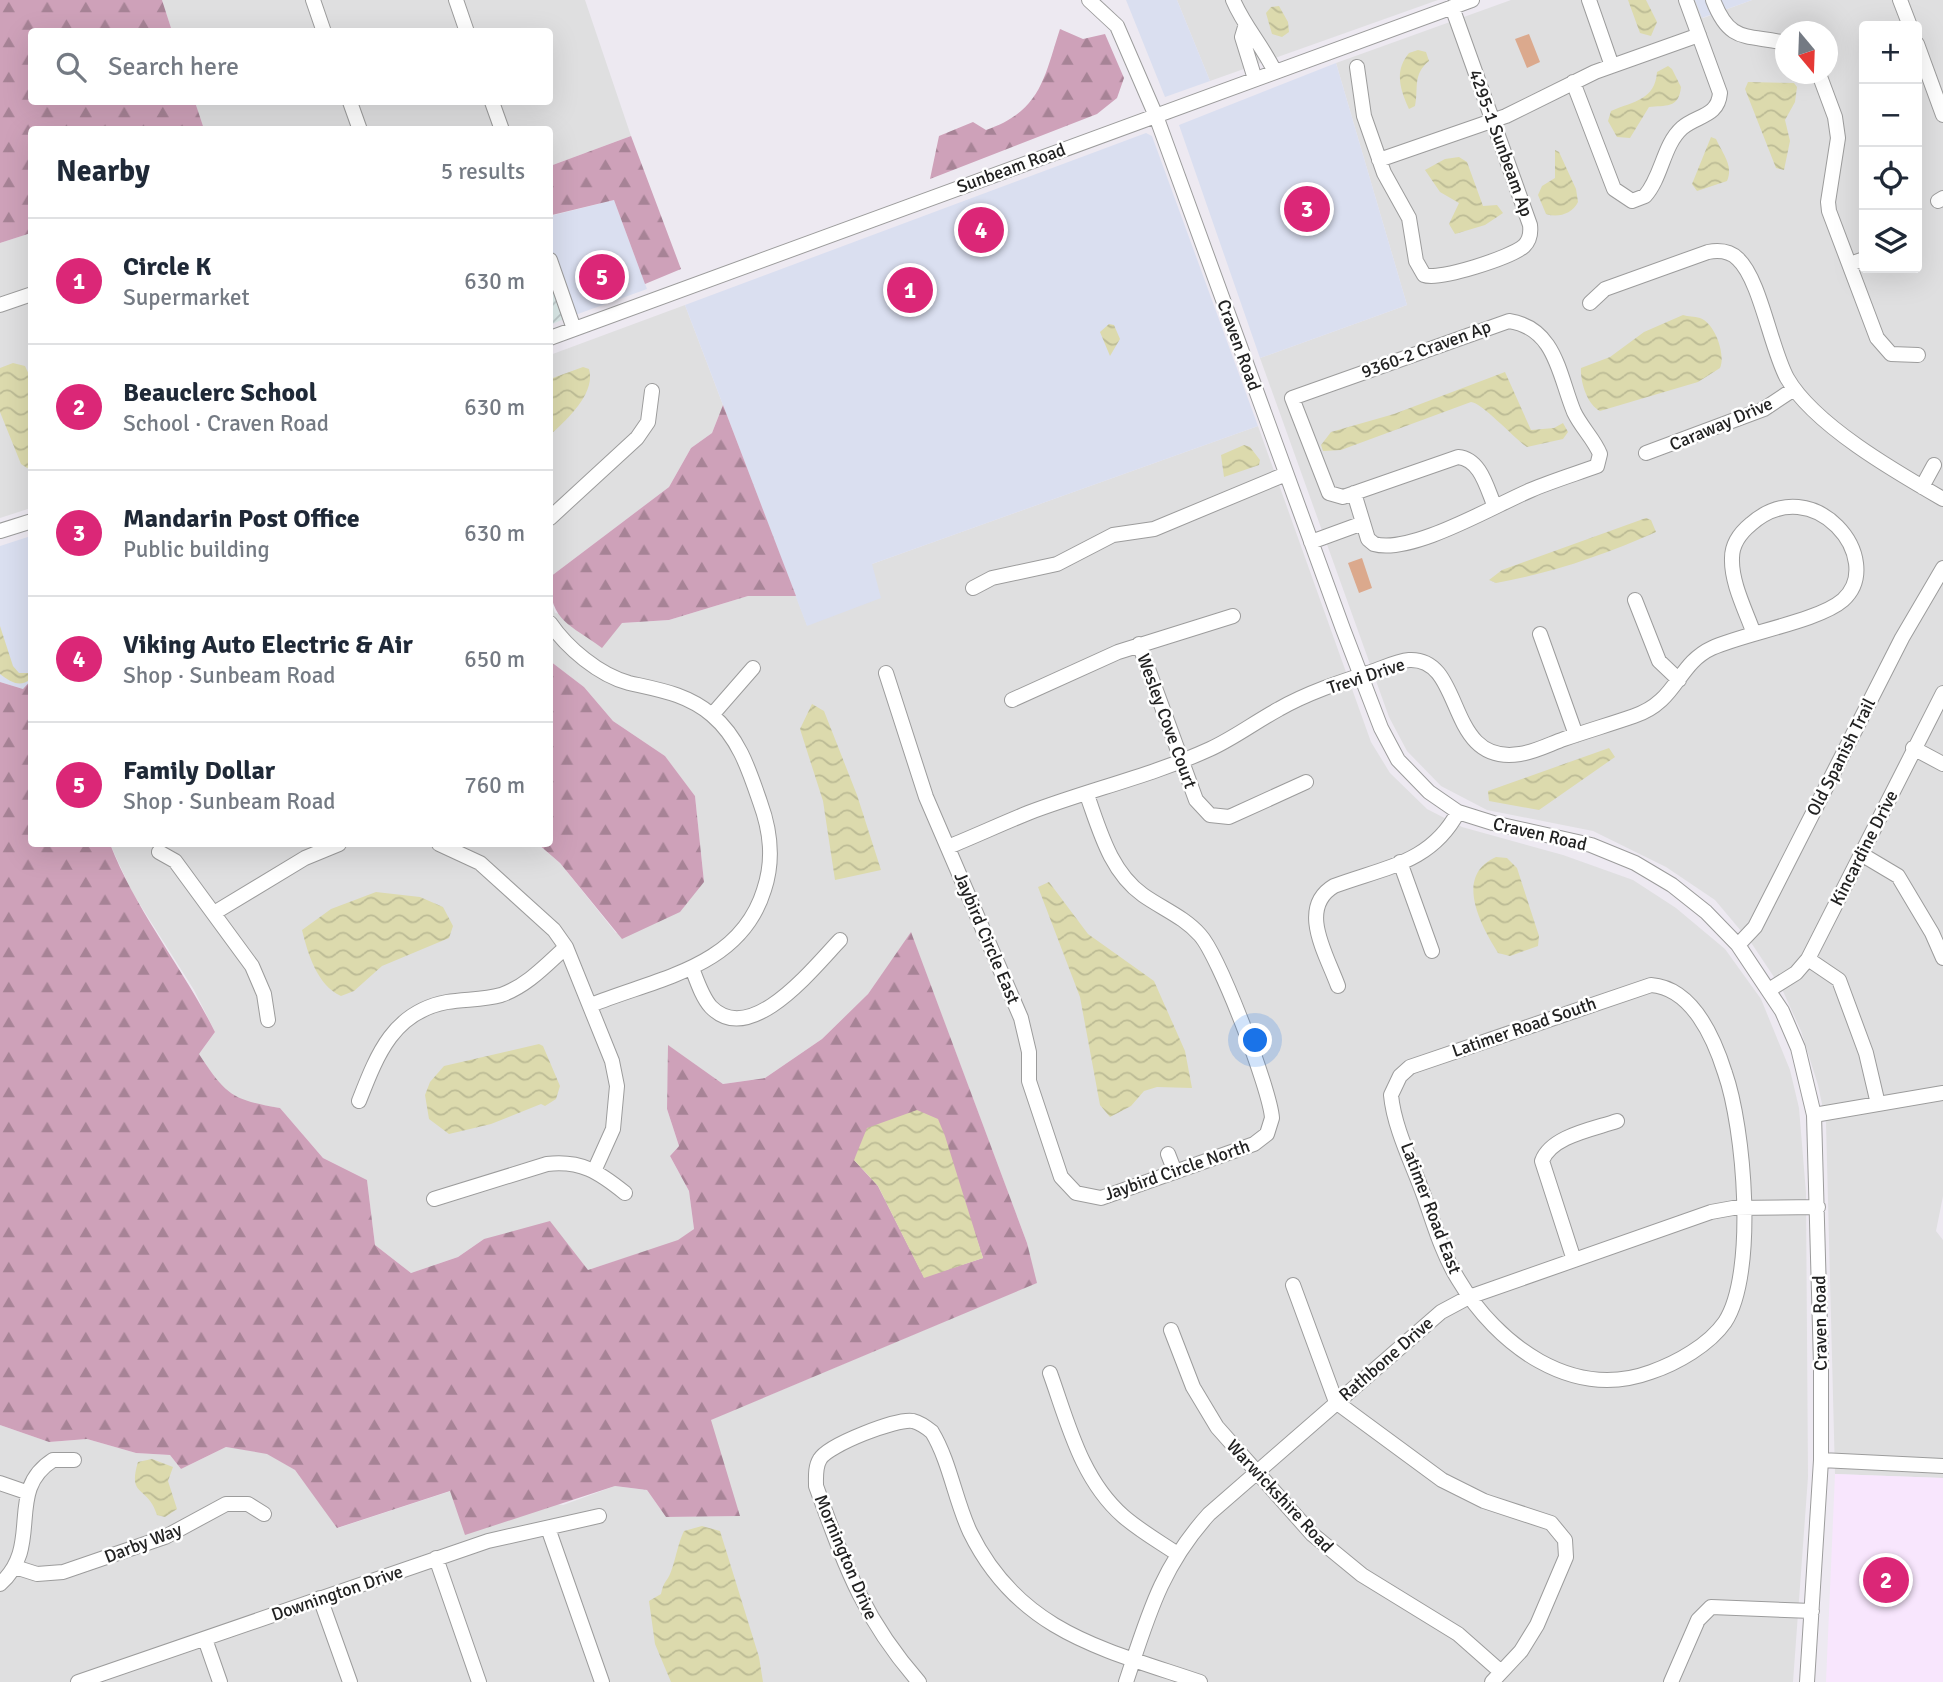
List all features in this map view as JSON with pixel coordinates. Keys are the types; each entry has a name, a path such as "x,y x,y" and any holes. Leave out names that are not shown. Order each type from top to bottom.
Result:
{"street":[{"path":"313,0 323,28"},
{"path":"456,0 466,28"},
{"name":"Craven Road","path":"1089,0 1117,26 1157,116 1360,676 1381,728 1398,760 1429,792 1458,812 1493,823 1591,845 1635,863 1689,898 1738,945 1769,989 1798,1048 1814,1115 1818,1207 1821,1460 1807,1682"},
{"path":"1233,0 1245,27 1253,32 1275,72"},
{"name":"Sunbeam Road","path":"553,337 1472,0"},
{"path":"1589,0 1612,66"},
{"path":"1573,82 1580,93 1614,189 1632,201 1645,197 1677,133 1693,120 1711,113 1720,102 1720,93 1686,0"},
{"path":"1713,0 1720,19 1732,31 1775,41"},
{"path":"1900,0 1908,21"},
{"name":"4295-1 Sunbeam Ap","path":"1357,67 1364,116 1379,160 1409,218 1419,270 1430,277 1444,276 1518,250 1529,240 1530,225 1452,7"},
{"path":"1245,27 1242,37 1255,79"},
{"path":"1379,160 1493,121 1573,82 1699,35"},
{"path":"1922,58 1943,115"},
{"path":"1822,84 1837,127 1828,202 1882,347 1891,354 1918,355"},
{"path":"351,105 359,126"},
{"path":"493,105 501,126"},
{"path":"1590,303 1605,289 1708,252 1732,255 1748,273 1780,361 1794,389 1820,417 1943,499"},
{"path":"1850,264 1859,261"},
{"path":"553,269 573,329"},
{"path":"0,305 28,295"},
{"name":"9360-2 Craven Ap","path":"1509,321 1530,327 1546,341 1575,415 1596,445 1600,460 1597,466 1532,489 1447,530 1389,545 1374,544 1363,523 1354,494 1335,496 1324,486 1292,398 1509,321"},
{"name":"Caraway Drive","path":"1646,453 1765,409 1794,389"},
{"path":"553,515 637,438 648,422 652,391"},
{"path":"1354,494 1458,457 1466,457 1478,469 1495,507"},
{"path":"1922,487 1934,465"},
{"path":"974,588 992,578 1056,564 1113,535 1154,529 1286,474"},
{"name":"Trevi Drive","path":"948,847 1031,812 1181,761 1230,739 1281,708 1408,660 1433,667 1447,685 1463,727 1477,742 1498,752 1521,754 1653,709 1668,696 1700,655 1830,608 1848,594 1856,571 1852,551 1845,536 1830,518 1817,510 1799,506 1784,507 1761,517 1741,534 1732,553 1736,580 1754,634"},
{"path":"0,531 28,522"},
{"path":"1311,542 1363,523"},
{"name":"Old Spanish Trail","path":"1738,945 1755,927 1902,638 1943,568"},
{"path":"1634,600 1659,661 1679,680"},
{"path":"1012,700 1139,644 1233,616"},
{"path":"553,626 587,661 606,674 628,683 672,692 712,715 740,750 766,817 771,844 767,881 760,905 747,926 724,950 692,968 591,1005"},
{"path":"1540,634 1576,735"},
{"name":"Wesley Cove Court","path":"1139,644 1181,761 1202,809 1219,818 1238,815 1306,782"},
{"path":"712,715 753,668"},
{"name":"Jaybird Circle East","path":"886,673 914,766 1021,1018 1029,1052 1029,1081 1061,1177 1068,1186 1085,1197"},
{"name":"Kincardine Drive","path":"1769,989 1796,973 1808,959 1943,693"},
{"path":"1913,748 1943,764"},
{"name":"Jaybird Circle North","path":"1085,1197 1111,1195 1254,1144 1266,1133 1272,1118 1272,1110 1213,952 1191,926 1141,893 1127,880 1105,846 1087,794"},
{"path":"1338,986 1316,925 1316,904 1334,886 1430,849 1447,832 1458,812"},
{"path":"214,913 305,858 332,847"},
{"path":"445,847 480,863 554,930 566,947 612,1061 617,1086 613,1129 595,1169"},
{"path":"159,852 175,861 259,979 268,1020"},
{"path":"1861,854 1898,876 1932,933 1943,958"},
{"path":"1400,862 1432,951"},
{"path":"692,968 712,1008 738,1019 752,1017 764,1012 802,981 840,940"},
{"path":"359,1101 383,1043 414,1013 449,1002 489,998 514,989 566,947"},
{"path":"1808,959 1839,980 1866,1053 1878,1104"},
{"name":"Latimer Road South","path":"1395,1084 1410,1068 1637,987 1660,985"},
{"name":"Latimer Road East","path":"1395,1084 1392,1105 1444,1252 1469,1297 1510,1340 1550,1368 1580,1378 1601,1380 1642,1375 1667,1365 1704,1343 1725,1321 1738,1289 1744,1208 1739,1122 1721,1060 1687,1001 1679,993 1660,985"},
{"path":"1814,1115 1943,1093"},
{"path":"1574,1260 1544,1173 1543,1158 1558,1142 1617,1121"},
{"path":"1168,1154 1175,1172"},
{"path":"434,1199 547,1164 564,1162 595,1169 625,1193"},
{"name":"Rathbone Drive","path":"1126,1682 1161,1583 1176,1553 1209,1514 1424,1324 1469,1297 1711,1212 1744,1208 1818,1207"},
{"path":"1293,1285 1336,1402 1442,1480 1483,1501 1551,1523 1560,1530 1567,1549 1537,1625 1521,1651 1496,1677"},
{"name":"Warwickshire Road","path":"1171,1330 1201,1402 1217,1427 1329,1551 1362,1575 1430,1614 1496,1677"},
{"path":"1049,1373 1078,1453 1096,1485 1122,1516 1176,1553"},
{"name":"Mornington Drive","path":"919,1682 875,1628 857,1594 816,1486 819,1460 835,1446 903,1421 912,1421 926,1427 936,1440 969,1529 1000,1582 1030,1609 1062,1632 1134,1660"},
{"path":"0,1584 15,1567 23,1542 26,1492 41,1467 53,1460 74,1460"},
{"path":"1821,1460 1943,1466"},
{"path":"0,1483 26,1492"},
{"name":"Darby Way","path":"15,1567 37,1574 63,1572 165,1537 226,1504 248,1504 264,1514"},
{"name":"Downington Drive","path":"78,1682 96,1679 488,1541 599,1516"},
{"path":"548,1528 602,1682"},
{"path":"436,1558 479,1682"},
{"path":"320,1598 350,1682"},
{"path":"1671,1682 1698,1620 1711,1607 1812,1611"},
{"path":"205,1639 220,1682"},
{"path":"1134,1660 1200,1682"}],"shaded area":[{"path":"162,0 585,0 631,136 553,165 553,126 203,126 196,105 553,105 553,28 171,28"},
{"path":"1126,0 1177,0 1210,81 1165,97"},
{"path":"1177,0 1438,0 1210,81"},
{"path":"1511,0 1695,0 1703,18 1752,0 1943,0 1943,1196 1936,1231 1943,1240 1943,1478 1835,1474 1826,1123 1818,1085 1801,1031 1782,989 1752,944 1715,900 1666,867 1593,831 1487,810 1441,786 1407,751 1389,717 1260,358 1407,305 1336,63"},
{"path":"1695,0 1752,0 1702,18"},
{"path":"1529,34 1540,62 1527,68 1515,39"},
{"path":"1336,63 1407,305 1260,358 1179,125"},
{"path":"1146,133 1152,136 1258,426 872,564 881,598 807,626 685,305"},
{"path":"614,200 647,289 564,319 553,285 553,215"},
{"path":"28,234 28,509 0,518 0,243"},
{"path":"553,285 564,319 553,324"},
{"path":"685,305 723,405 712,433 691,448 669,487 553,575 553,354"},
{"path":"1258,426 1371,742 1390,773 1427,809 1462,827 1563,855 1633,880 1676,908 1725,949 1761,999 1790,1070 1799,1108 1806,1193 1808,1477 1793,1682 0,1682 0,1425 49,1442 87,1439 136,1453 170,1455 181,1469 226,1447 267,1453 295,1470 338,1528 451,1491 563,1505 615,1486 647,1490 666,1517 739,1516 710,1420 1036,1283 1027,1243 911,933 868,994 822,1039 765,1078 723,1084 669,1046 667,1109 679,1146 670,1156 689,1191 694,1229 678,1241 588,1270 573,1252 484,1239 458,1257 411,1273 375,1245 367,1180 323,1158 280,1108 248,1103 222,1089 199,1054 215,1032 194,990 132,892 111,847 541,847 560,863 616,933 704,882 695,796 665,756 613,721 584,687 553,663 553,607 555,613 622,623 669,620 748,596 796,596 807,625 872,564"},
{"path":"28,537 28,683 23,689 0,682 0,546"},
{"path":"1362,558 1372,588 1359,593 1348,563"},
{"path":"1835,1474 1943,1478 1943,1682 1826,1682"}],"green space":[{"path":"0,0 162,0 171,28 28,28 28,105 196,105 203,126 28,126 28,234 0,243"},
{"path":"1060,29 1083,39 1105,34 1124,78 1117,98 1097,114 930,179 939,136 973,122 986,130 1019,113 1029,103 1044,77"},
{"path":"631,136 681,269 645,284 614,200 553,215 553,165"},
{"path":"723,405 796,596 748,596 669,620 622,623 602,648 571,627 558,612 553,603 553,575 669,487 691,448 712,433"},
{"path":"553,663 584,687 613,721 665,756 695,796 704,882 680,912 622,939 560,863 541,847 553,847"},
{"path":"0,682 23,689 28,683 28,847 111,847 133,893 215,1032 199,1054 208,1068 224,1087 240,1098 280,1108 323,1158 367,1180 375,1245 411,1273 458,1257 484,1239 550,1221 588,1270 678,1240 694,1229 689,1191 670,1156 679,1146 667,1109 668,1045 723,1084 765,1078 822,1039 868,994 911,932 1027,1243 1037,1283 711,1420 740,1516 666,1517 647,1490 615,1486 465,1535 450,1491 337,1528 295,1470 267,1454 226,1447 181,1469 170,1455 136,1453 87,1439 49,1442 0,1425","holes":["854,1160 964,1201 983,1258 924,1277 878,1186"]}],"water":[{"path":"1628,0 1646,0 1657,22 1651,36 1640,33"},
{"path":"1279,6 1288,22 1289,32 1282,37 1272,34 1266,13 1271,7"},
{"path":"1418,50 1426,52 1429,61 1420,71 1415,106 1409,109 1401,87 1400,73 1409,53"},
{"path":"1668,66 1681,87 1677,99 1666,106 1649,107 1630,138 1617,137 1608,121 1611,111 1648,94 1657,72"},
{"path":"1748,82 1795,84 1797,87 1795,102 1785,120 1790,141 1784,170 1776,168 1745,89"},
{"path":"1711,137 1716,139 1726,159 1729,175 1727,181 1697,191 1692,184"},
{"path":"1555,150 1559,152 1576,189 1578,202 1568,212 1555,216 1546,214 1538,195 1542,186 1555,178"},
{"path":"1459,157 1467,162 1483,206 1497,205 1503,213 1485,225 1455,234 1449,224 1459,203 1440,192 1425,170 1445,159"},
{"path":"1683,315 1700,318 1715,333 1722,355 1720,368 1698,382 1600,411 1595,408 1585,392 1581,368 1610,357 1644,332"},
{"path":"1109,324 1114,325 1120,339 1110,356 1100,332"},
{"path":"13,363 25,366 28,372 27,468 21,464 0,412 0,368"},
{"path":"583,367 589,369 590,378 584,397 553,432 553,378"},
{"path":"1505,372 1531,430 1554,428 1563,423 1568,432 1563,439 1527,447 1482,408 1471,402 1341,450 1323,451 1321,445 1331,432 1394,414"},
{"path":"1244,445 1250,447 1260,460 1259,465 1224,477 1221,455"},
{"path":"1646,518 1651,520 1656,532 1617,548 1537,574 1496,583 1489,580 1502,570"},
{"path":"0,626 13,666 19,673 28,673 28,681 15,683 0,674"},
{"path":"812,704 824,711 857,795 881,870 835,880 823,801 800,729"},
{"path":"1609,748 1615,757 1539,810 1489,801 1488,791"},
{"path":"1496,857 1507,858 1517,868 1539,936 1538,946 1510,956 1498,953 1478,915 1474,901 1476,876 1483,865"},
{"path":"1049,882 1088,934 1154,981 1185,1051 1192,1088 1157,1087 1144,1091 1131,1106 1110,1117 1100,1105 1080,997 1038,887"},
{"path":"376,892 420,897 443,907 453,926 449,938 382,966 354,991 341,996 320,977 302,930 331,909"},
{"path":"539,1044 543,1046 560,1086 556,1099 545,1106 541,1104 491,1124 449,1134 429,1119 425,1095 430,1082 444,1066"},
{"path":"917,1110 938,1119 983,1258 924,1278 878,1186 854,1160 867,1128"},
{"path":"152,1459 173,1467 168,1481 177,1509 165,1517 157,1515 135,1481 138,1462"},
{"path":"702,1526 720,1531 759,1657 763,1682 671,1682 655,1644 649,1601 661,1594 684,1531"}],"place":[{"name":"Mandarin Post Office","path":"1307,209"},
{"name":"Viking Auto Electric & Air","path":"981,230"},
{"name":"Family Dollar","path":"602,277"},
{"name":"Circle K","path":"910,290"},
{"name":"Beauclerc School","path":"1886,1580"}]}
